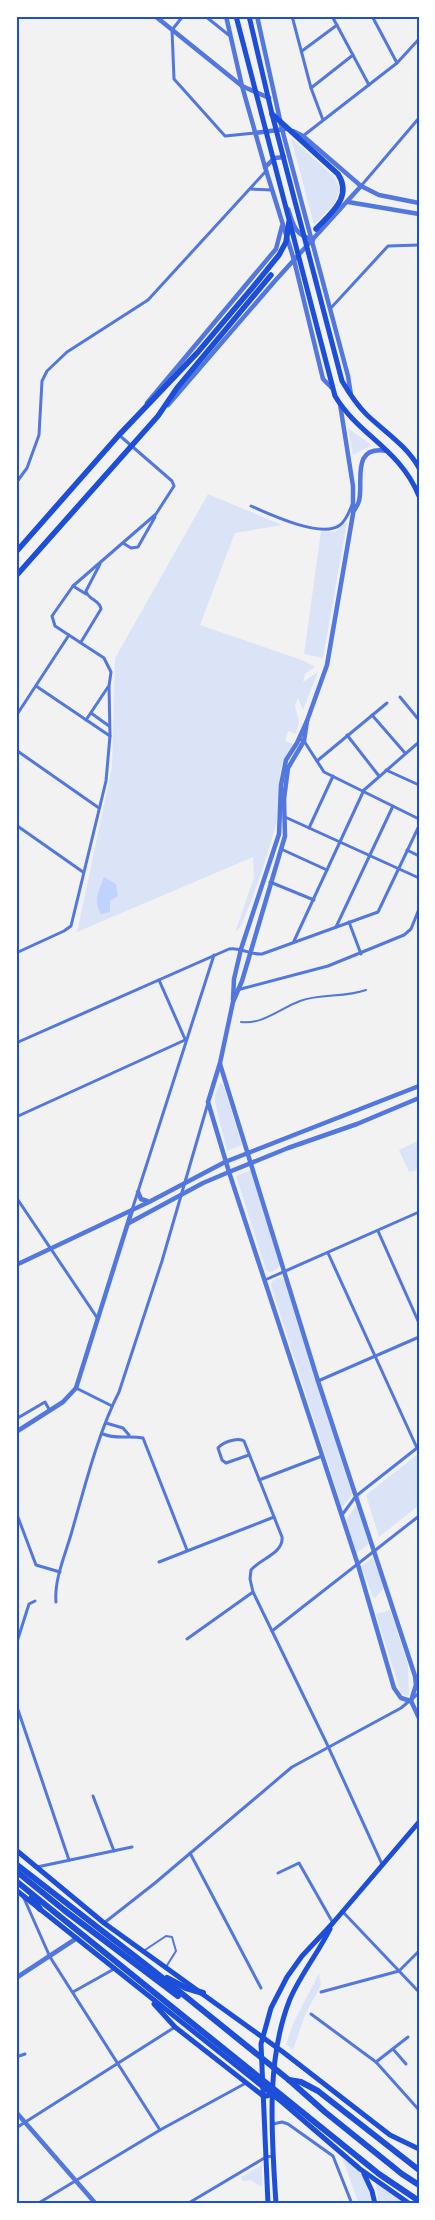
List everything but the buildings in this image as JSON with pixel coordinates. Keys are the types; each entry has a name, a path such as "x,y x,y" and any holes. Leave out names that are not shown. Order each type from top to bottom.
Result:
{"highway":[{"path":"16,1864 154,1971 282,2074 325,2112 419,2185"},
{"path":"16,1871 144,1971 244,2043 419,2180"},
{"path":"16,1880 40,1909"},
{"path":"16,1880 133,1969 384,2174 419,2197"},
{"path":"24,1892 244,2064 282,2100 378,2174 419,2201"},
{"path":"154,1971 186,1988 203,1993"},
{"path":"289,2080 301,2082 318,2091 419,2170"}],"main road":[{"path":"236,16 333,389 340,404 358,424 391,452 404,467 419,496"},
{"path":"249,16 272,114 342,381 352,397 367,414 400,444 419,468"},
{"path":"272,114 338,174 344,186 342,199 316,229"},
{"path":"16,552 140,411 161,392 198,352 279,255 286,242 289,222"},
{"path":"16,576 158,416 177,388 271,275"},
{"path":"268,2204 261,2044 272,2008 287,1977 306,1951 333,1924 419,1822"},
{"path":"16,1850 104,1922 283,2052 390,2135 419,2149"},
{"path":"16,1890 24,1892"},
{"path":"40,1909 282,2100 360,2169 410,2204"},
{"path":"276,2204 273,2124 275,2054 284,2015 298,1982 321,1947 333,1924"},
{"path":"142,1991 175,2027 246,2083 262,2095 267,2096 274,2092"},
{"path":"360,2169 370,2184 374,2204"}],"street":[{"path":"155,16 242,86 276,101"},
{"path":"183,16 172,30 174,79 225,136 282,129 292,130 304,136 361,186 379,194 419,203"},
{"path":"206,16 232,37"},
{"path":"226,16 242,86 265,169 294,260 323,379 333,389"},
{"path":"257,16 282,129 313,240 352,397"},
{"path":"292,16 311,88 323,120"},
{"path":"332,16 369,85"},
{"path":"372,16 397,63"},
{"path":"302,51 337,25"},
{"path":"304,136 397,63 419,39"},
{"path":"311,88 352,55"},
{"path":"158,416 274,282 348,202 419,118"},
{"path":"16,483 27,468 39,436 42,381 47,371 66,352 148,300 276,158 282,156 290,158"},
{"path":"250,189 272,190 286,202 299,235 313,240"},
{"path":"348,202 419,214"},
{"path":"140,411 157,388 276,249 282,224"},
{"path":"330,309 388,246 419,245"},
{"path":"260,268 270,270 274,276 274,282"},
{"path":"233,1002 239,990 285,836 286,817 284,799 288,768 302,740 328,665 353,514 353,486 340,404"},
{"path":"119,435 172,481 174,486 138,547 131,548 123,543"},
{"path":"353,514 359,502 359,468 362,461 374,451 391,452"},
{"path":"250,506 285,521 328,530 341,524 353,504 359,502"},
{"path":"16,953 71,926 74,920 83,872 106,781 110,736 109,686 111,672 109,665 104,658 55,626 52,616 72,586 156,514"},
{"path":"86,594 101,562"},
{"path":"72,586 99,604 101,609 80,642"},
{"path":"16,716 69,635"},
{"path":"36,686 110,736"},
{"path":"86,720 109,686"},
{"path":"400,697 419,720"},
{"path":"317,761 387,703"},
{"path":"91,713 109,726"},
{"path":"372,715 405,753"},
{"path":"347,735 380,776"},
{"path":"302,740 324,772 364,790 419,819"},
{"path":"56,1602 60,1572 106,1423 119,1392 162,1261 183,1183 220,1064 233,1002 233,990 241,949 279,834 281,785 286,760 302,740"},
{"path":"294,942 364,790 418,743"},
{"path":"16,750 99,808"},
{"path":"386,770 419,785"},
{"path":"309,828 333,776"},
{"path":"336,927 394,806"},
{"path":"286,817 419,878"},
{"path":"16,825 83,872"},
{"path":"16,1043 215,954 229,949 241,949 262,954 378,912 419,826"},
{"path":"281,849 327,870"},
{"path":"407,850 419,856"},
{"path":"270,882 314,900"},
{"path":"233,990 328,966 361,954 408,932 419,908"},
{"path":"349,922 361,954"},
{"path":"16,1432 63,1402 76,1388 215,954"},
{"path":"159,980 186,1040"},
{"path":"16,1117 186,1040"},
{"path":"220,1064 318,1381 415,1676 416,1685 411,1701 419,1718"},
{"path":"16,1265 149,1202 225,1162 419,1086"},
{"path":"129,1223 229,1172 357,1124 419,1098"},
{"path":"208,1102 225,1162 358,1565 394,1688 401,1698 411,1701"},
{"path":"138,1192 141,1199 149,1202"},
{"path":"16,1197 98,1319"},
{"path":"265,1280 419,1212"},
{"path":"378,1231 419,1323"},
{"path":"328,1253 374,1356 418,1447 356,1496 342,1516"},
{"path":"318,1381 419,1337"},
{"path":"76,1388 112,1406"},
{"path":"16,1419 45,1402 50,1411"},
{"path":"106,1423 123,1428 129,1436"},
{"path":"103,1434 119,1439 129,1436 143,1438 187,1550"},
{"path":"249,1455 226,1462 222,1460 218,1448 222,1444 240,1439 244,1442 274,1517 282,1543 279,1548 251,1570 250,1579 253,1592 328,1747 382,1865"},
{"path":"259,1480 322,1456"},
{"path":"16,1512 36,1565 60,1572"},
{"path":"272,1631 419,1516"},
{"path":"159,1562 274,1517"},
{"path":"187,1639 253,1592"},
{"path":"16,1645 30,1604 35,1601"},
{"path":"104,1922 159,1880 280,1775 302,1760 411,1701 419,1693"},
{"path":"16,1704 69,1860"},
{"path":"93,1796 114,1851"},
{"path":"37,1867 132,1847"},
{"path":"190,1853 261,1988"},
{"path":"278,1873 299,1863 333,1924"},
{"path":"24,1892 50,1957 160,2130"},
{"path":"343,1912 419,1992"},
{"path":"16,1978 77,1938"},
{"path":"321,1992 399,1971 419,1951"},
{"path":"73,1992 114,1968"},
{"path":"311,2014 376,2062 419,2110"},
{"path":"16,2128 117,2062 175,2027"},
{"path":"376,2062 408,2037"},
{"path":"393,2049 406,2064"},
{"path":"16,2057 25,2054"},
{"path":"37,2204 160,2130 246,2083"},
{"path":"16,2112 96,2204"},
{"path":"273,2124 282,2122 288,2124 330,2153 336,2161 352,2204"},
{"path":"187,2204 266,2157 274,2156"}],"lane":[{"path":"241,1022 250,1023 260,1020 305,999 352,995 366,990"},
{"path":"144,1951 166,1936 172,1937 176,1951 166,1967"}],"shaded area":[{"path":"291,138 334,177 340,188 336,201 314,225"},
{"path":"348,428 370,444 370,446 353,455"},
{"path":"208,494 282,525 235,533 200,625 302,660 315,667 305,674 303,682 318,672 303,710 298,698 295,706 299,721 296,734 288,731 285,741 294,744 287,754 280,773 278,813 269,850 241,926 235,933 254,877 253,857 77,932 112,767 115,658"},
{"path":"347,522 323,658 304,654 321,531 335,532"},
{"path":"220,1083 223,1084 242,1145 227,1151 215,1102 215,1095"},
{"path":"419,1140 419,1170 409,1172 399,1150"},
{"path":"251,1170 280,1265 277,1269 270,1272 266,1270 236,1176"},
{"path":"282,1277 285,1280 353,1494 342,1507 271,1285 272,1281"},
{"path":"419,1453 419,1505 379,1537 366,1495"},
{"path":"356,1505 358,1506 370,1543 357,1553 346,1520"},
{"path":"373,1557 384,1588 374,1599 361,1567"},
{"path":"390,1610 408,1665 409,1695 407,1696 401,1693 376,1614"},
{"path":"319,1973 321,1985 305,2015 293,2050 286,2044 293,2024"},
{"path":"341,2155 353,2165 366,2182 371,2204 359,2204"},
{"path":"262,2165 262,2187 250,2180 243,2181 241,2177"},
{"path":"375,2181 406,2204 379,2204"}],"water":[{"path":"104,877 116,884 118,896 110,901 110,912 101,914 97,900"}]}
